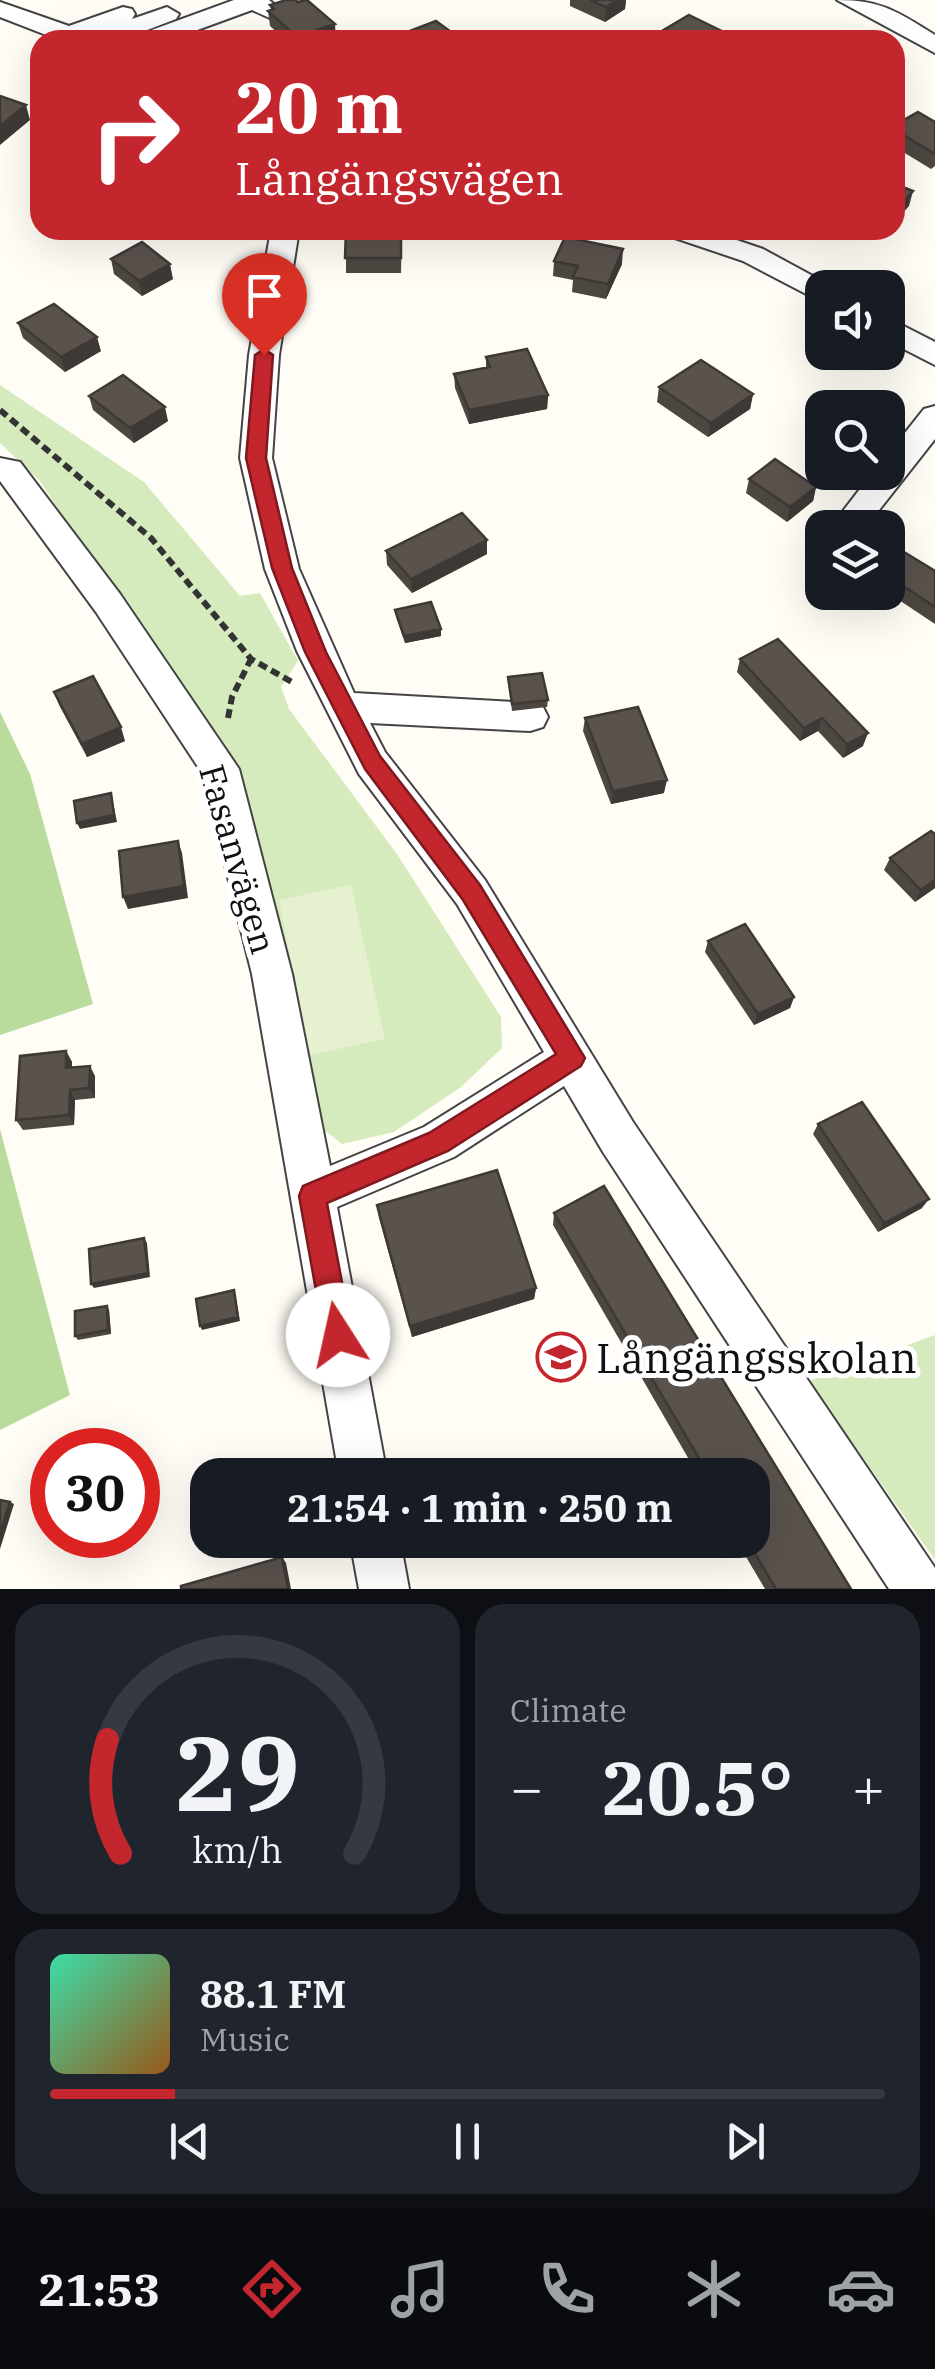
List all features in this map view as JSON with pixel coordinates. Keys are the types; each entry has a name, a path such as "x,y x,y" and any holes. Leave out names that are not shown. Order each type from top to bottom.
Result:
{"street":[{"path":"125,30 202,0"},
{"path":"849,0 935,37"},
{"path":"172,30 254,1 272,12"},
{"path":"94,30 158,2"},
{"path":"0,8 56,30"},
{"path":"892,20 935,46"},
{"path":"283,240 264,355 256,458 282,568 316,652 372,763 471,892 618,1137 919,1589"},
{"path":"710,240 754,255 805,281"},
{"path":"905,338 935,355"},
{"path":"860,510 935,416"},
{"name":"Fasanvägen","path":"0,469 9,470 108,603 220,770 272,974 361,1458"},
{"path":"316,652 307,689 331,737 372,763"},
{"path":"344,707 530,717"},
{"path":"313,1196 439,1142 572,1058"},
{"path":"378,1558 384,1589"}],"path":[{"path":"0,410 151,538 251,659 307,689"},
{"path":"220,770 232,697 251,659"}],"green space":[{"path":"0,385 144,482 240,596 260,593 298,661 281,687 289,709 397,854 501,1017 502,1048 461,1087 394,1132 342,1144 310,1119 251,808 39,480 0,443"},
{"path":"0,712 30,774 93,1004 0,1035"},
{"path":"351,885 385,1039 309,1055 279,900"},
{"path":"0,1129 70,1395 0,1430"},
{"path":"935,1335 935,1560 809,1381"}],"building":[{"path":"307,0 335,24 317,30 289,30 268,11 274,9 270,5"},
{"path":"590,0 617,0 606,7"},
{"path":"689,15 720,30 664,30"},
{"path":"436,21 448,30 413,30"},
{"path":"0,96 26,105 0,126"},
{"path":"918,112 935,122 935,154 905,136 905,119"},
{"path":"346,240 401,240 401,258 345,258"},
{"path":"564,240 623,249 608,284 573,277 578,266 554,261"},
{"path":"142,242 170,264 139,281 111,259"},
{"path":"54,304 97,337 61,357 18,323"},
{"path":"527,349 548,395 469,410 454,374 490,367 486,357"},
{"path":"701,360 753,394 711,423 659,387"},
{"path":"123,375 165,407 130,428 89,396"},
{"path":"775,459 805,479 805,490 812,490 790,507 749,479"},
{"path":"462,513 487,540 411,579 386,551"},
{"path":"905,553 935,571 935,607 905,587"},
{"path":"431,602 441,629 404,636 395,610"},
{"path":"778,639 868,733 847,744 822,718 804,728 740,659"},
{"path":"542,673 548,700 512,704 508,677"},
{"path":"93,676 121,727 82,744 54,692"},
{"path":"638,707 667,780 613,791 585,718"},
{"path":"111,793 114,815 77,823 74,801"},
{"path":"931,831 935,834 935,880 921,890 890,858"},
{"path":"178,841 184,886 123,897 119,851"},
{"path":"745,924 794,997 758,1014 708,941"},
{"path":"66,1051 66,1068 90,1066 89,1088 70,1090 69,1115 16,1120 20,1056"},
{"path":"862,1102 929,1199 884,1223 818,1124"},
{"path":"497,1170 536,1288 410,1326 377,1205"},
{"path":"604,1186 851,1589 776,1589 758,1558 770,1558 770,1458 699,1458 554,1213"},
{"path":"144,1238 148,1273 91,1284 89,1249"},
{"path":"234,1290 238,1317 200,1326 196,1299"},
{"path":"107,1306 108,1330 75,1336 75,1311"},
{"path":"0,1500 10,1502 0,1533"},
{"path":"282,1558 288,1589 181,1589"}],"place":[{"name":"Långängsskolan","path":"561,1357"}],"route":[{"path":"264,355 256,458 282,568 316,652 372,763 471,892 572,1058 439,1142 313,1196 338,1335"}]}
